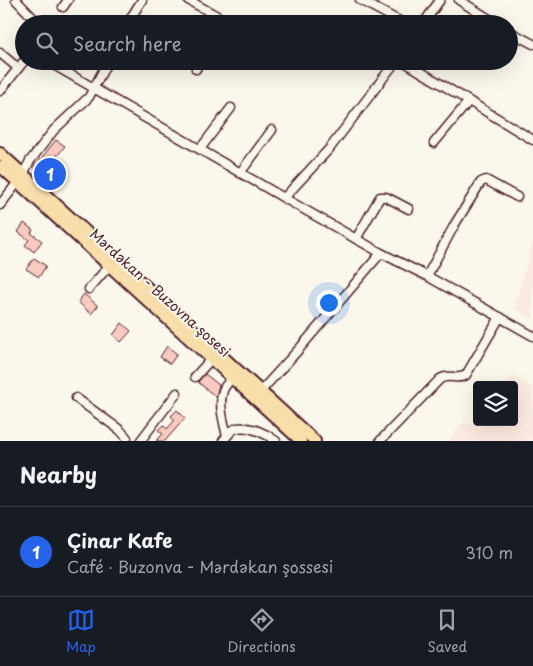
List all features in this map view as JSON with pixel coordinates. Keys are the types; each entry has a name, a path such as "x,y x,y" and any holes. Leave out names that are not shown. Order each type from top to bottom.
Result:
{"main road":[{"name":"Mərdəkan - Buzovna şosesi","path":"0,153 20,178 108,266 301,441"},
{"name":"Mərdəkan - Buzovna şosesi","path":"0,166 20,178"},
{"path":"20,178 36,186 315,441"}],"street":[{"path":"16,0 30,15"},
{"path":"63,7 68,0"},
{"path":"133,15 142,0"},
{"path":"188,0 212,15"},
{"path":"360,0 388,15"},
{"path":"429,15 440,0"},
{"path":"459,0 478,15"},
{"path":"518,36 533,44"},
{"path":"0,53 15,66"},
{"path":"0,91 16,70"},
{"path":"63,70 356,239 427,276 533,336"},
{"path":"0,205 54,130 83,104 103,70"},
{"path":"284,198 330,148 389,70"},
{"path":"417,70 533,140"},
{"path":"434,143 468,102"},
{"path":"200,150 231,108"},
{"path":"240,173 272,130"},
{"path":"427,276 455,224 481,182 486,180 517,197"},
{"path":"356,239 380,197 386,197 409,209"},
{"path":"260,392 381,253"},
{"path":"89,289 108,266"},
{"path":"380,441 444,377 460,378 466,375 500,317"},
{"path":"195,377 211,359"},
{"path":"225,438 222,395 224,387 232,378"},
{"path":"76,398 120,430 126,439 142,440 177,392"},
{"path":"225,438 234,430 241,428 256,430 276,441"}],"shaded area":[{"path":"533,242 533,319 514,308"},
{"path":"511,375 533,388 533,437 531,441 448,441 462,423 473,424 473,426 518,426 518,381 507,381"}],"building":[{"path":"56,140 65,146 49,166 61,174 54,183 34,167"},
{"path":"24,223 33,230 31,233 42,241 34,252 25,245 29,240 18,232"},
{"path":"34,258 46,266 39,277 26,269"},
{"path":"84,294 98,306 91,314 78,302"},
{"path":"122,323 131,331 121,342 113,335"},
{"path":"167,346 177,354 170,364 160,357"},
{"path":"205,374 219,385 216,397 198,382"},
{"path":"177,410 185,418 165,441 156,441 163,434 158,430 163,425 167,429 175,420 171,416"}],"place":[{"name":"Çinar Kafe","path":"50,174"}]}
